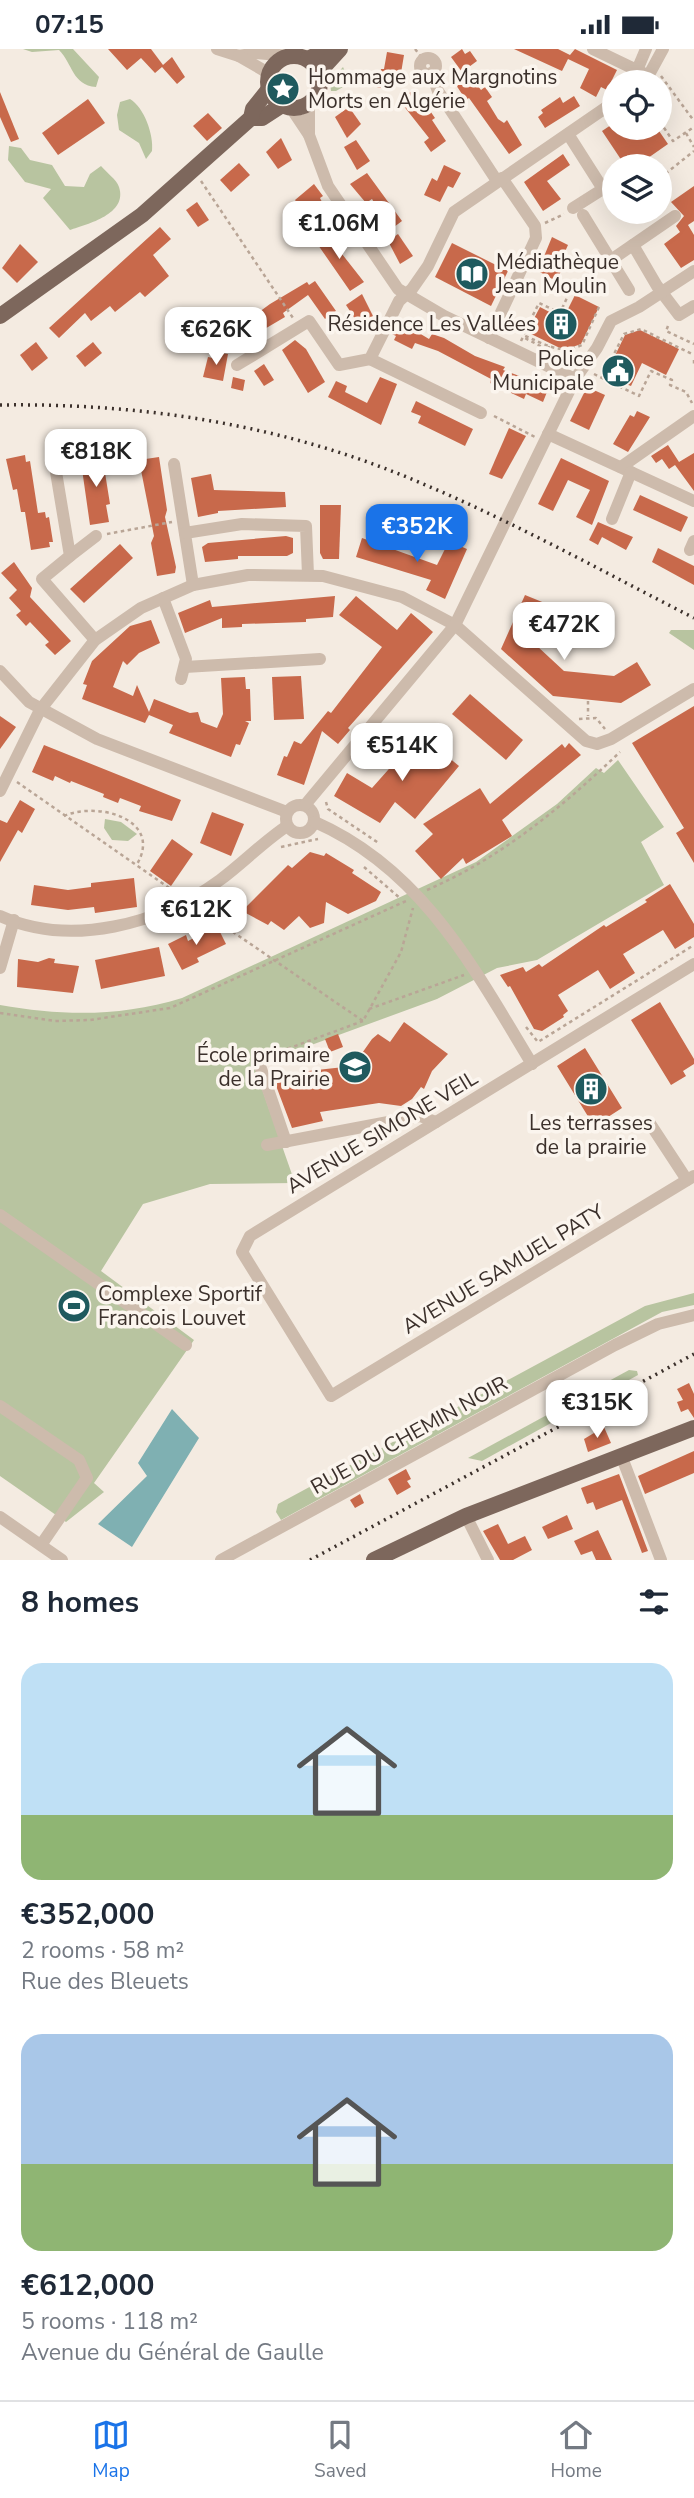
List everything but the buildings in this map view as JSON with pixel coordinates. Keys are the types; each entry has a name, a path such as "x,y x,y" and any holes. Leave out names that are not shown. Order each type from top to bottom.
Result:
{"main road":[{"path":"0,316 126,228 251,118 277,62 290,57 308,59 328,49"},
{"path":"319,72 340,49"},
{"path":"251,118 261,118 287,107 309,104 320,90 319,72 308,59"},
{"path":"270,81 287,107"},
{"path":"374,1560 466,1516 694,1428"}],"street":[{"path":"217,49 239,56 270,81"},
{"path":"593,49 624,70"},
{"path":"637,70 646,49"},
{"path":"652,70 663,49"},
{"path":"239,56 256,53 290,57"},
{"path":"419,54 435,61 435,70 431,73 438,91 535,226 536,237 489,338"},
{"path":"309,104 309,135"},
{"path":"287,107 309,135 328,186 391,281 407,295 575,379"},
{"path":"370,359 400,300 407,295 428,266 454,212 602,110"},
{"path":"568,134 603,189 574,212 612,261 629,290"},
{"path":"612,261 675,216"},
{"path":"633,245 679,315 694,306"},
{"path":"305,805 314,815 314,822 310,829 302,833 293,832 287,826 287,812 292,807 305,805 455,625 575,379 597,348 611,321 694,271"},
{"path":"237,365 309,321 339,365 370,359 481,413"},
{"path":"612,519 626,470 694,415"},
{"path":"546,437 694,501"},
{"path":"54,460 70,556"},
{"path":"174,464 194,585"},
{"path":"183,526 306,526 308,575"},
{"path":"95,640 42,579 96,536"},
{"path":"0,792 40,709 95,640 141,608 163,598 194,585 248,575 308,575 402,597 455,625 567,726 586,741 597,744 611,739 694,688"},
{"path":"163,598 186,659 183,673 320,659"},
{"path":"0,671 29,702 97,739 287,812"},
{"path":"314,822 361,844 417,895 454,938 532,1064"},
{"path":"0,916 76,930 128,925 188,901 220,880 287,826"},
{"path":"0,968 14,920"},
{"name":"AVENUE SIMONE VEIL","path":"331,1396 242,1252 250,1236 694,964"},
{"path":"258,1060 286,1142"},
{"path":"267,1145 420,1116 436,1122"},
{"path":"649,1122 690,1178"},
{"name":"AVENUE SAMUEL PATY","path":"331,1396 690,1178"},
{"path":"0,1215 186,1345"},
{"name":"RUE DU CHEMIN NOIR","path":"222,1560 615,1345 658,1325 694,1315"},
{"path":"0,1406 79,1460 87,1478 41,1545"},
{"path":"621,1455 661,1560"},
{"path":"466,1516 488,1560"},
{"path":"0,1517 62,1560"}],"path":[{"path":"672,89 694,121"},
{"path":"672,140 694,127"},
{"path":"672,168 694,149 685,133"},
{"path":"193,170 299,326"},
{"path":"545,224 574,212"},
{"path":"599,307 582,345 571,350 564,352 523,335 539,303 560,313 571,289 612,261"},
{"path":"662,339 668,326"},
{"path":"602,378 624,334 637,329 694,355"},
{"path":"666,331 694,344"},
{"path":"571,350 573,356"},
{"path":"694,360 694,365"},
{"path":"594,375 639,396 651,371 672,380 670,385 685,393 694,406"},
{"path":"481,413 546,437"},
{"path":"96,536 183,526"},
{"path":"588,701 588,716"},
{"path":"567,726 588,716"},
{"path":"588,716 600,722 611,739"},
{"path":"417,895 460,874 522,837 620,752"},
{"path":"9,776 363,1021"},
{"path":"64,816 73,812 104,813 136,825 143,833 146,845 136,866"},
{"path":"272,836 281,847 307,843 321,837"},
{"path":"363,866 404,902"},
{"path":"0,1013 55,1021 128,1017 170,1008 276,962 406,900 413,908 409,929 387,981 363,1021 258,1060"},
{"path":"538,1042 694,945"},
{"path":"369,1009 465,974"}],"green space":[{"path":"23,49 73,49 99,77 96,87 77,78 59,50 32,52"},
{"path":"343,67 350,83 331,91 330,82"},
{"path":"130,99 140,108 150,130 152,151 146,159 139,143 119,130 117,115 120,102"},
{"path":"9,146 21,148 30,160 52,165 65,186 84,187 90,174 101,166 118,184 118,204 105,216 70,230 43,198 51,189 25,182 8,160"},
{"path":"671,630 694,630 694,650 669,633"},
{"path":"618,760 664,827 641,842 664,885 537,960 497,968 437,999 254,1066 295,1183 210,1184 143,1204 101,1271 194,1340 94,1483 104,1492 66,1522 0,1476 0,1005 91,1013 136,1009 182,998 476,862 557,804 596,768 604,773"},
{"path":"105,819 121,822 137,834 128,841 112,840 104,828"},
{"path":"694,1293 694,1305 662,1312 281,1520 276,1512 278,1504 645,1306"},
{"path":"629,1370 637,1371 638,1375 482,1461 468,1458"}],"water":[{"path":"172,1409 199,1438 132,1547 98,1524 147,1476 138,1463"}],"railway":[{"path":"0,405 50,405 149,412 246,428 342,453 467,503 694,618"},
{"path":"310,1560 694,1354"}],"place":[{"name":"Hommage aux Margnotins Morts en Algérie","path":"283,89"},
{"name":"Médiathèque Jean Moulin","path":"472,274"},
{"name":"Résidence Les Vallées","path":"561,324"},
{"name":"Police Municipale","path":"618,371"},
{"name":"École primaire de la Prairie","path":"355,1067"},
{"name":"Les terrasses de la prairie","path":"591,1089"},
{"name":"Complexe Sportif Francois Louvet","path":"74,1306"}]}
